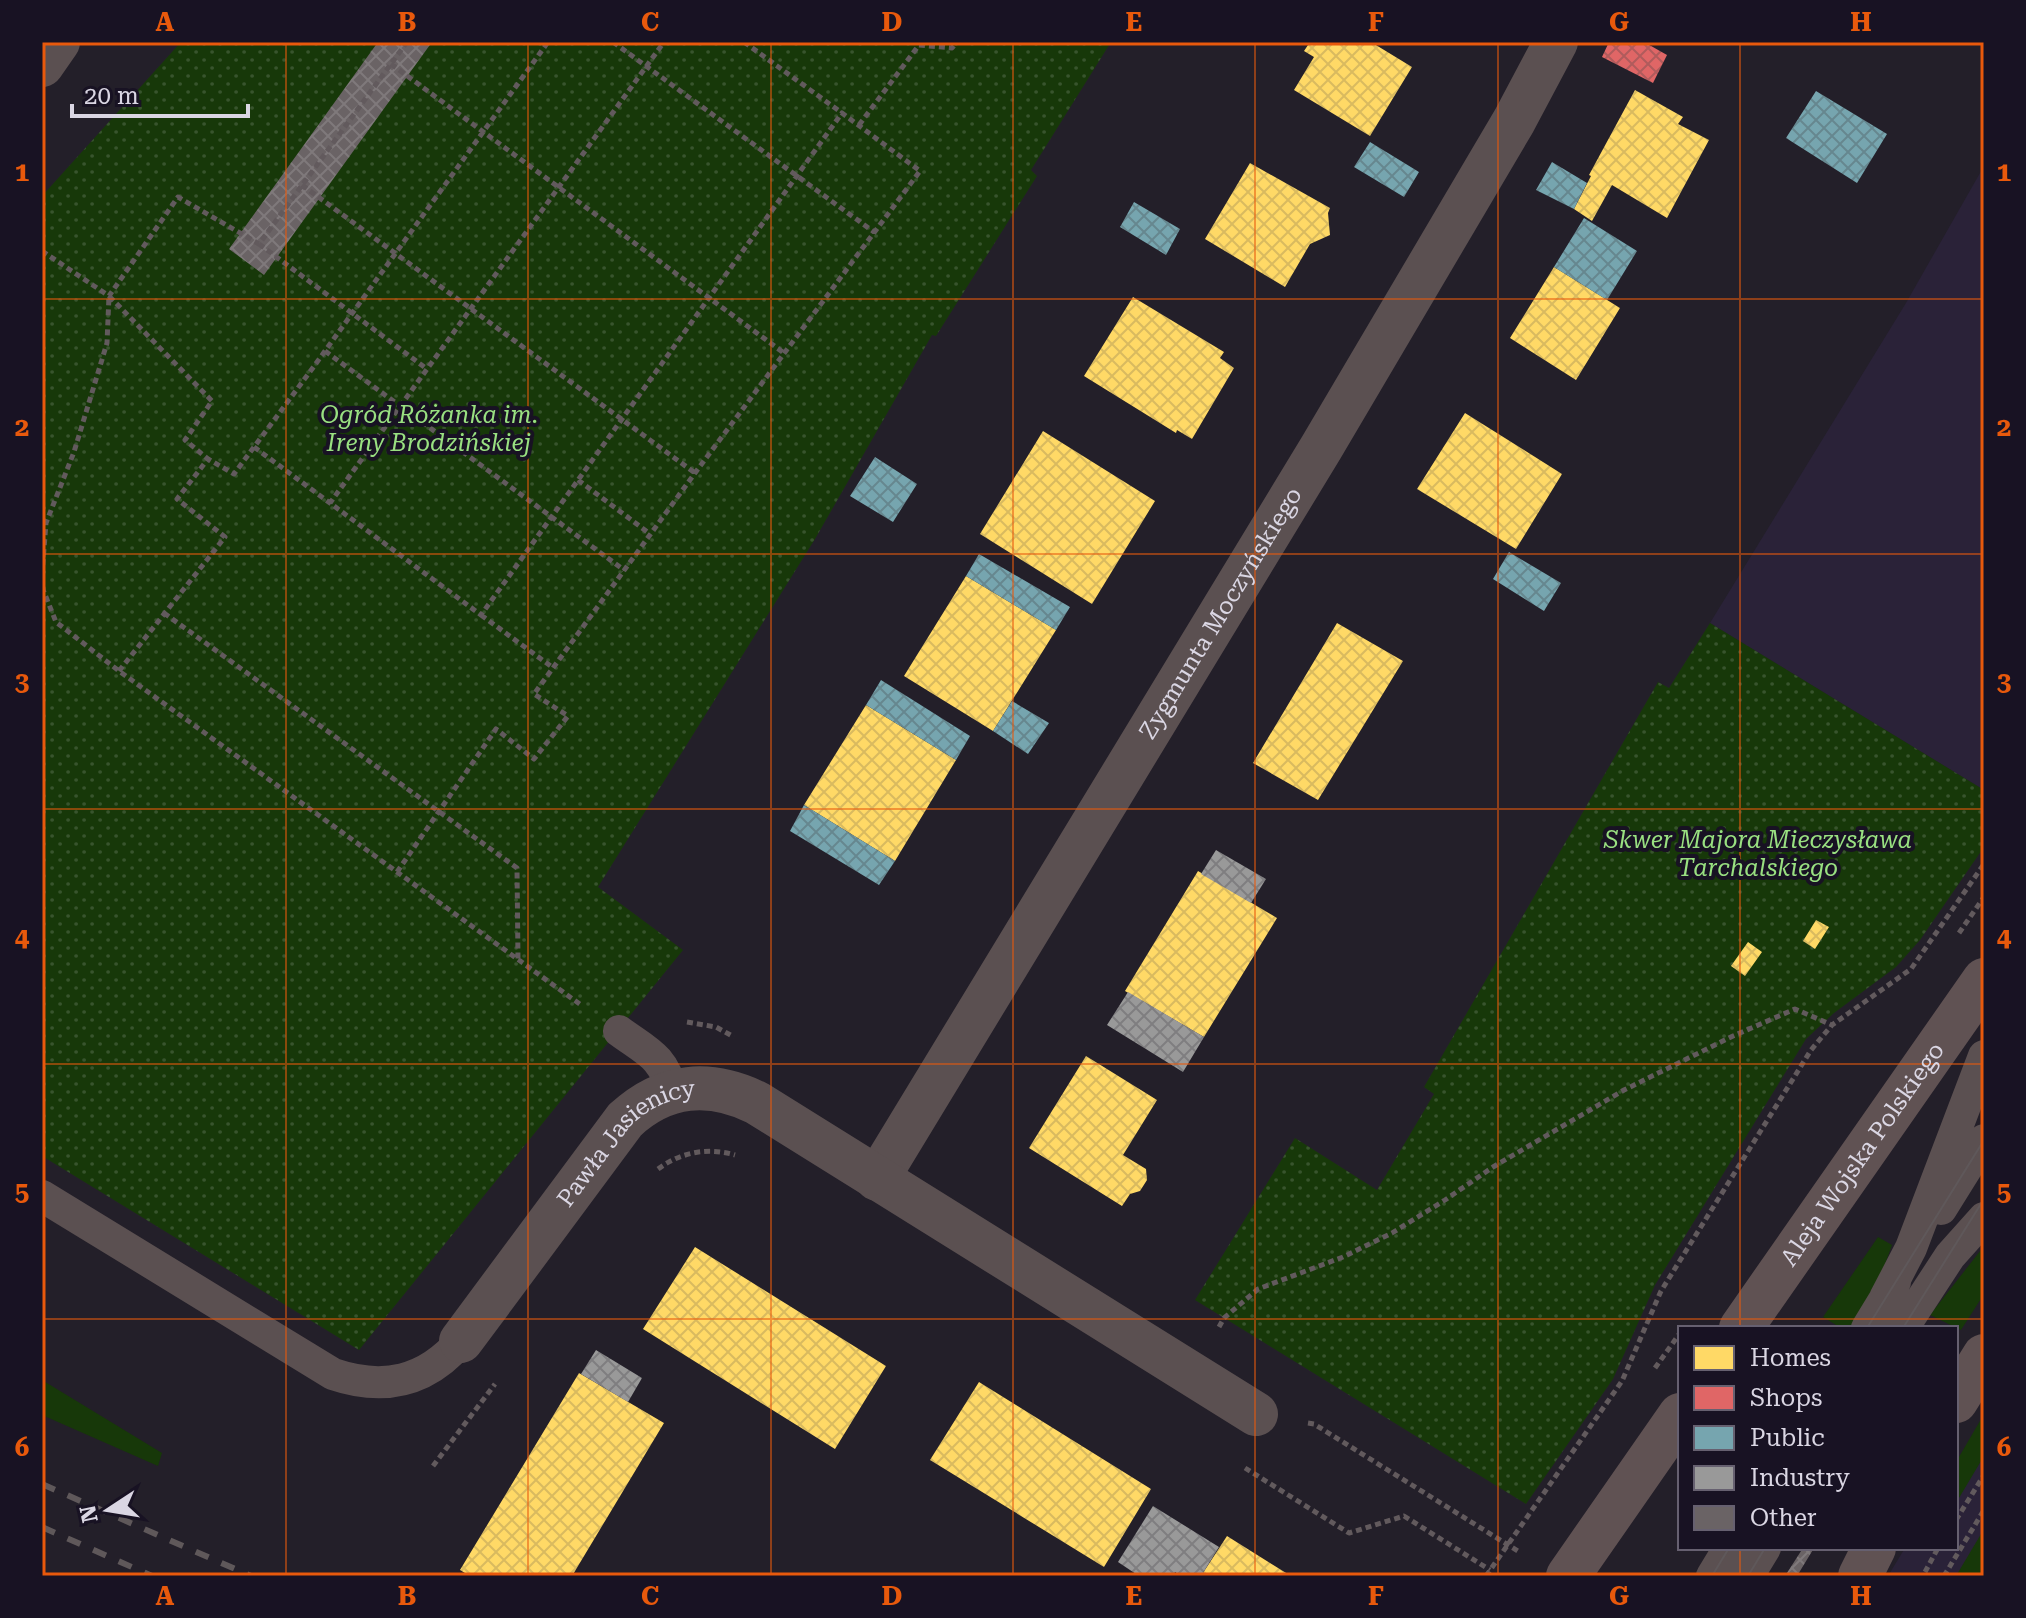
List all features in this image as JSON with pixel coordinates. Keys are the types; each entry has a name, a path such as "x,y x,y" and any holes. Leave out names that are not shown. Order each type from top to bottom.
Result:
{"main road":[{"name":"Aleja Wojska Polskiego","path":"1742,1326 1984,980"},
{"path":"1958,1398 1984,1356"},
{"path":"1568,1576 1678,1418"},
{"path":"1860,1576 1873,1550"}],"street":[{"path":"42,65 58,42"},
{"name":"Zygmunta Moczyńskiego","path":"877,1179 1321,448 1514,121 1556,42"},
{"name":"Pawła Jasienicy","path":"461,1341 618,1128 634,1112 661,1096 705,1088 737,1094 757,1103 1256,1414"}],"lane":[{"path":"619,1031 657,1058 663,1065 672,1092"},
{"path":"1885,1298 1911,1248 1984,1056"},
{"path":"1868,1326 1984,1140"},
{"name":"Pawła Jasienicy","path":"42,1196 333,1374 374,1383 407,1379 442,1360 461,1341"},
{"path":"1904,1326 1950,1256 1984,1218"},
{"path":"1712,1576 1728,1550"},
{"path":"1748,1576 1764,1550"}],"path":[{"path":"259,244 407,42"},
{"path":"42,251 109,296 212,401 185,440 208,459 234,474 548,42"},
{"path":"613,42 874,232"},
{"path":"330,503 664,42"},
{"path":"397,872 496,729 534,759 568,716 534,694 920,171 744,42"},
{"path":"859,125 919,45 952,48 957,42"},
{"path":"391,64 784,353"},
{"path":"481,615 842,113"},
{"path":"302,185 695,473"},
{"path":"42,575 46,523 74,452 107,343 109,296 178,197 259,244 427,369"},
{"path":"325,351 624,570"},
{"path":"254,447 552,667"},
{"path":"119,671 225,537 177,499 208,459"},
{"path":"578,480 650,534"},
{"path":"42,587 56,622 119,671 619,1031"},
{"path":"164,613 517,868 518,960"},
{"path":"1241,1466 1349,1533 1404,1516 1488,1573 1622,1381 1661,1291 1811,1050 1832,1025 1911,969 1984,864"},
{"path":"1190,1373 1224,1318 1258,1289 1343,1257 1392,1233 1493,1167 1624,1090 1795,1009 1832,1025"},
{"path":"656,1170 690,1153 717,1151 745,1159"},
{"path":"433,1466 496,1382"},
{"path":"1256,1414 1314,1424 1525,1556"},
{"path":"1958,1517 1984,1475"},
{"path":"1944,1576 1984,1510"},
{"path":"1923,1576 1937,1550"}],"shaded area":[{"path":"1984,166 1984,790 1710,623 1906,303"},
{"path":"1984,1415 1984,1576 1888,1576 1904,1550 1958,1550 1958,1460"}],"green space":[{"name":"Ogród Różanka im. Ireny Brodzińskiej","path":"181,42 1111,42 1031,170 1037,176 936,336 932,335 815,539 598,887 683,950 359,1350 42,1156 42,196"},
{"name":"Skwer Majora Mieczysława Tarchalskiego","path":"1710,623 1984,790 1984,847 1920,940 1896,967 1834,1013 1806,1039 1655,1285 1613,1379 1526,1504 1195,1300 1295,1138 1377,1190 1434,1094 1424,1087 1658,682 1669,688"},
{"path":"1878,1237 1892,1245 1853,1326 1838,1326 1823,1317"},
{"path":"1984,1246 1984,1294 1961,1330 1930,1315"},
{"path":"42,1380 162,1453 158,1466 42,1415"},
{"path":"1984,1414 1984,1456 1958,1500 1958,1459"},
{"path":"1984,1529 1984,1576 1956,1576"}],"building: Homes":[{"path":"1310,42 1371,42 1412,67 1370,136 1294,90 1314,57 1304,51"},
{"path":"1635,90 1683,117 1678,124 1709,140 1667,218 1612,185 1592,221 1574,209"},
{"path":"1250,163 1330,208 1330,235 1310,244 1285,287 1205,239"},
{"path":"1554,267 1620,308 1576,380 1510,338"},
{"path":"1133,297 1224,352 1220,358 1234,368 1192,439 1177,430 1176,433 1084,376"},
{"path":"1465,413 1562,474 1516,549 1417,489"},
{"path":"1043,431 1155,501 1092,604 980,534"},
{"path":"966,576 1056,630 993,731 904,676"},
{"path":"1337,623 1403,661 1318,800 1253,763"},
{"path":"866,705 956,760 895,861 804,805"},
{"path":"1198,871 1277,918 1204,1037 1125,991"},
{"path":"1816,920 1829,927 1815,949 1803,941"},
{"path":"1748,942 1762,952 1745,976 1731,966"},
{"path":"1086,1056 1157,1100 1123,1155 1146,1169 1147,1180 1140,1191 1130,1194 1122,1206 1029,1148"},
{"path":"695,1247 886,1366 835,1449 643,1329"},
{"path":"579,1373 664,1423 572,1576 470,1576 460,1570"},
{"path":"979,1382 1151,1489 1104,1567 930,1460"},
{"path":"1227,1536 1291,1576 1201,1576"}],"building: Shops":[{"path":"1609,42 1644,42 1667,55 1653,83 1602,57"}],"building: Public":[{"path":"1816,91 1887,134 1857,183 1786,138"},
{"path":"1370,142 1419,172 1404,197 1354,167"},
{"path":"1552,162 1587,183 1574,209 1536,190"},
{"path":"1134,202 1180,229 1166,255 1120,227"},
{"path":"1584,218 1637,251 1607,300 1554,267"},
{"path":"875,457 917,484 893,522 850,496"},
{"path":"1509,552 1561,583 1544,611 1493,579"},
{"path":"979,554 1070,607 1056,630 966,576"},
{"path":"881,680 970,736 956,760 866,705"},
{"path":"1012,701 1049,723 1028,754 993,731"},
{"path":"804,805 895,861 879,885 790,831"}],"building: Industry":[{"path":"1216,850 1266,879 1251,903 1201,874"},
{"path":"1128,992 1204,1037 1183,1072 1107,1025"},
{"path":"596,1350 642,1378 628,1402 581,1374"},
{"path":"1153,1506 1219,1547 1201,1576 1181,1576 1175,1572 1173,1576 1139,1576 1118,1562"}],"building: Other":[{"path":"378,42 432,42 264,275 229,249"},
{"path":"1802,1550 1813,1550 1797,1576 1785,1576"}],"tram line":[{"path":"1868,1326 1984,1140"},
{"path":"1904,1326 1984,1199"},
{"path":"1712,1576 1728,1550"},
{"path":"1748,1576 1764,1550"}],"railway":[{"path":"42,1484 251,1576"},
{"path":"42,1527 152,1576"}]}
